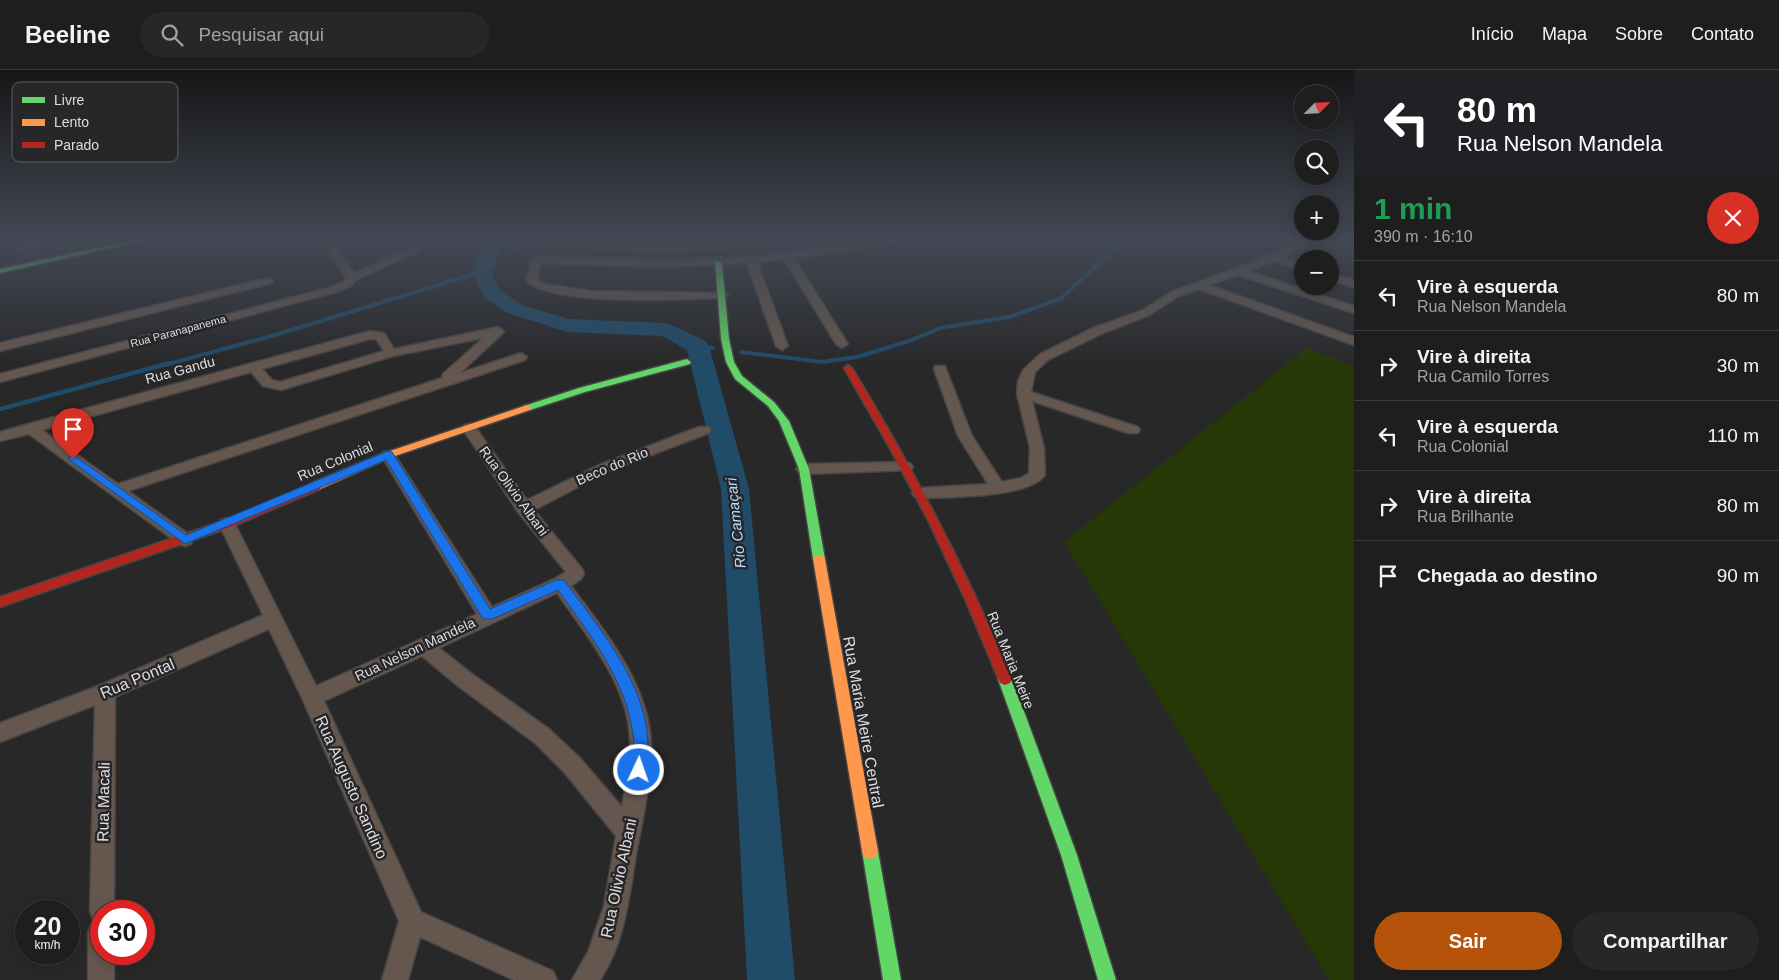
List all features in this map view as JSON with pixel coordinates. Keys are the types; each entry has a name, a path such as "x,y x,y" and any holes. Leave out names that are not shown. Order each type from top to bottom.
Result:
{"street":[{"path":"0,347 262,282"},
{"name":"Rua Paranapanema","path":"0,378 313,295 348,282"},
{"path":"533,282 548,289 616,296 722,295 720,282"},
{"path":"759,282 782,346"},
{"path":"804,282 842,344"},
{"path":"920,493 998,488 1022,484 1037,475 1037,448 1024,394 1025,380 1030,370 1044,357 1097,330 1145,313 1175,294 1205,282"},
{"path":"1272,282 1354,310"},
{"path":"1198,285 1354,341"},
{"path":"1339,294 1354,299"},
{"name":"Rua Maria Meire Central","path":"722,295 725,339 730,362 738,377 770,404 784,421 804,469 892,980"},
{"path":"254,366 264,382 274,386 281,386 390,353 500,329 444,381"},
{"path":"370,335 380,336 390,353"},
{"name":"Rua Gandu","path":"0,437 370,335"},
{"path":"115,490 521,357"},
{"name":"Rua Colonial","path":"0,602 185,540 388,455 582,390 688,362"},
{"name":"Rua Maria Meire","path":"848,368 920,493 990,644 1027,738 1086,906 1107,980"},
{"path":"940,370 965,436 998,488"},
{"path":"1024,394 1133,430"},
{"path":"30,428 185,540"},
{"name":"Rua Olivio Albani","path":"469,428 524,508 574,570 566,580 610,654 624,681 635,711 641,741 639,770 616,906 599,959 585,980"},
{"name":"Beco do Rio","path":"524,508 629,458 704,430"},
{"path":"388,455 488,616"},
{"path":"804,469 906,467"},
{"name":"Rua Augusto Sandino","path":"227,524 312,697 412,921"},
{"name":"Rua Nelson Mandela","path":"312,697 566,580"},
{"name":"Rua Pontal","path":"0,733 104,692 273,619"},
{"path":"424,646 465,680 542,736 572,765 629,833"},
{"name":"Rua Macali","path":"102,900 104,692"},
{"path":"395,980 412,921 544,980"},
{"path":"101,965 101,980"}],"green space":[{"path":"1307,348 1354,366 1354,980 1329,980 1064,542"}],"waterway":[{"path":"165,365 275,335 447,282"},
{"name":"Rio Camaçari","path":"486,282 492,294 515,309 567,325 667,330 698,346 735,489 771,980"},
{"path":"741,352 822,362 857,357 912,340 940,328 1009,317 1060,299 1078,282"},
{"path":"698,346 713,348"},
{"path":"0,409 170,363"}],"traffic: fast":[{"path":"720,282 725,339 730,362 738,377 771,404 784,421 804,469 819,559"},
{"path":"527,408 582,390 687,362"},
{"path":"1005,679 1069,855 1107,980"},
{"path":"870,851 892,980"}],"traffic: slow":[{"path":"316,486 388,455 527,408"},
{"path":"819,559 870,851"}],"traffic: jam":[{"path":"848,368 913,481 953,559 1005,679"},
{"path":"0,602 227,524 316,486"}],"route":[{"path":"73,459 185,540 388,455 488,616 560,584 610,654 624,681 635,711 641,741 639,770"}]}
